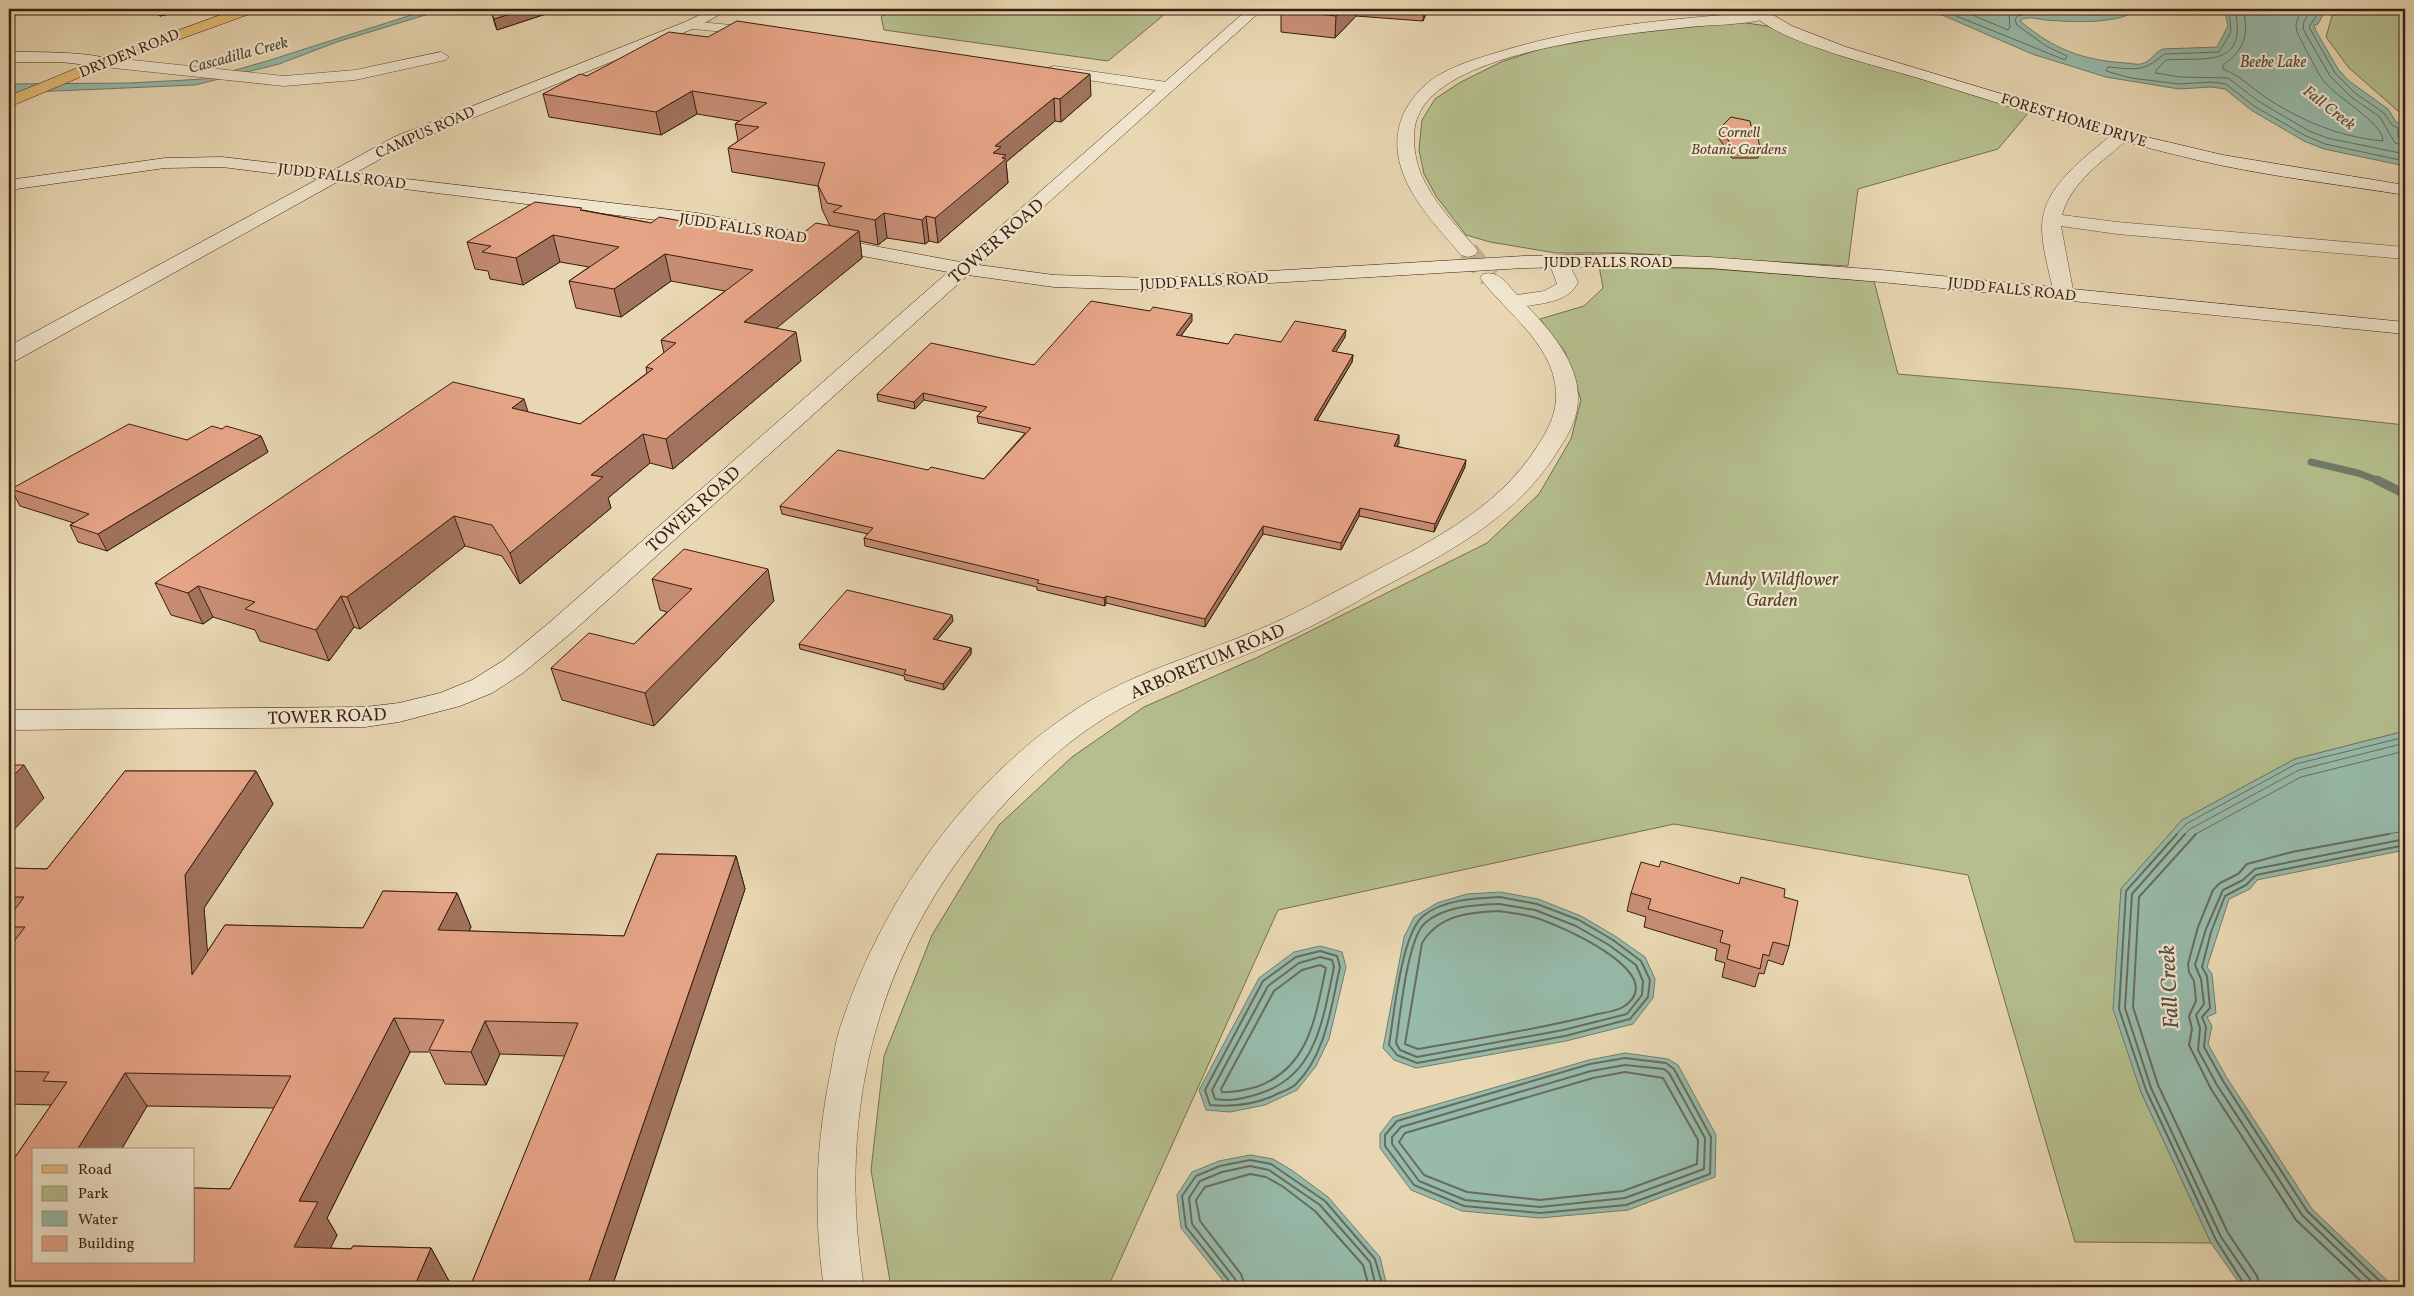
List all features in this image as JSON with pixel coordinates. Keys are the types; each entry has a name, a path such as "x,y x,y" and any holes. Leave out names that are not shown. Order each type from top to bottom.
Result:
{"main road":[{"name":"DRYDEN ROAD","path":"9,102 104,62 250,9"}],"street":[{"name":"CAMPUS ROAD","path":"9,356 400,140 690,24 722,9"},
{"name":"TOWER ROAD","path":"9,720 365,717 412,709 454,697 485,684 514,666 538,646 1256,9"},
{"path":"1468,251 1431,206 1418,186 1408,161 1406,129 1413,108 1437,85 1488,59 1509,52 1567,39 1758,12"},
{"name":"FOREST HOME DRIVE","path":"1758,12 1792,32 1825,44 2121,136 2197,156 2254,167 2405,190"},
{"path":"690,24 774,33"},
{"path":"9,57 61,57 203,74 284,81 327,79 441,56"},
{"path":"1035,68 1167,87"},
{"path":"2064,294 2052,219 2060,195 2121,136"},
{"name":"JUDD FALLS ROAD","path":"9,185 141,166 195,161 248,164 746,226 965,268 1053,281 1150,285 1618,260 1742,264 2405,328"},
{"path":"2052,219 2117,228 2405,253"},
{"path":"1511,302 1549,296 1566,288 1568,282 1559,262"},
{"name":"ARBORETUM ROAD","path":"844,1287 838,1256 836,1179 841,1106 858,1024 885,958 908,915 960,833 1010,778 1045,747 1082,719 1123,695 1179,669 1256,641 1296,623 1420,557 1468,528 1503,502 1530,474 1550,446 1565,418 1566,386 1555,355 1545,340 1490,278"}],"green space":[{"path":"894,9 1171,9 1108,61 884,30 881,17"},
{"path":"2348,9 2405,9 2405,117 2349,68 2326,37 2332,16"},
{"name":"Cornell Botanic Gardens","path":"1740,22 1773,27 2029,112 1998,149 1858,189 1848,266 1625,253 1556,253 1490,242 1466,235 1436,196 1424,174 1419,150 1422,120 1435,99 1459,83 1501,62 1540,49 1616,35"},
{"name":"Mundy Wildflower Garden","path":"1599,266 1714,269 1874,281 1898,374 2073,389 2405,425 2405,731 2295,759 2182,820 2121,889 2114,1009 2141,1092 2211,1243 2075,1242 1968,875 1674,824 1278,910 1108,1287 891,1287 871,1170 884,1056 932,935 999,825 1072,757 1144,707 1258,657 1487,543 1539,494 1571,439 1581,400 1565,352 1540,319 1584,306 1603,288"}],"water":[{"path":"430,9 445,9 337,42 279,64 195,85 9,93 9,84 130,83 204,79"},
{"name":"Beebe Lake","path":"2139,9 2119,18 2107,20 2068,21 2028,18 2020,21 2032,31 2057,46 2082,56 2141,64 2163,49 2217,47 2228,26 2224,9 2332,9 2324,13 2318,24 2314,25 2316,31 2338,69 2349,81 2388,109 2396,122 2405,125 2402,134 2405,135 2405,166 2324,149 2304,141 2251,110 2225,89 2211,87 2179,89 2106,77 2032,54 1940,14 1903,10"},
{"name":"Fall Creek","path":"2405,731 2405,850 2257,880 2250,889 2229,899 2207,967 2212,974 2216,1013 2207,1017 2212,1026 2208,1044 2227,1078 2312,1209 2394,1287 2242,1287 2211,1243 2141,1092 2113,1009 2121,889 2182,820 2295,759"},
{"path":"1500,892 1538,899 1581,916 1615,936 1645,957 1655,979 1653,998 1633,1024 1566,1041 1416,1068 1394,1060 1383,1048 1404,937 1414,917 1437,903 1467,894"},
{"path":"1320,946 1342,952 1346,967 1329,1039 1316,1066 1297,1090 1265,1105 1230,1112 1206,1110 1199,1090 1259,978 1294,952"},
{"path":"1625,1053 1668,1059 1678,1065 1716,1135 1715,1177 1628,1210 1540,1218 1462,1211 1411,1190 1380,1148 1380,1134 1393,1117 1589,1060"},
{"path":"1250,1155 1273,1159 1328,1197 1380,1257 1387,1287 1228,1287 1181,1228 1177,1195 1192,1172 1219,1161"}],"building":[{"path":"499,9 526,9 494,19 492,14"},
{"path":"1343,9 1336,16 1281,10"},
{"path":"737,21 1090,74 1060,99 1054,98 995,146 1001,147 993,153 1006,155 1002,158 1006,159 935,218 926,216 922,220 884,213 875,220 833,212 842,206 827,203 818,185 825,163 728,148 759,127 735,124 767,103 692,91 656,112 543,94 580,74 587,76 669,32 708,37"},
{"path":"1731,117 1750,121 1751,126 1756,126 1760,149 1734,149 1720,128"},
{"path":"535,202 582,208 580,210 651,223 659,217 793,241 816,223 859,231 744,322 796,332 666,439 643,434 591,475 603,477 510,553 492,525 454,516 347,597 341,596 316,630 245,609 255,602 198,586 188,593 155,583 453,382 524,399 512,408 580,424 653,369 646,367 676,343 661,340 753,270 665,254 614,289 569,281 619,247 553,235 516,258 482,252 491,246 467,242"},
{"path":"1091,301 1150,311 1153,307 1192,314 1176,335 1228,344 1235,334 1281,342 1295,321 1346,330 1332,351 1353,355 1314,420 1399,435 1394,446 1466,460 1435,524 1360,508 1341,543 1263,526 1205,619 1106,596 1104,598 1037,583 1039,580 864,538 873,528 780,506 838,450 928,470 931,467 984,479 1031,428 977,416 987,407 923,393 914,402 877,394 931,343 1034,365"},
{"path":"129,424 187,440 212,426 222,429 226,426 261,436 98,534 70,525 89,514 11,489"},
{"path":"684,549 768,569 645,693 551,668 589,633 634,644 692,589 652,579"},
{"path":"847,590 952,615 933,639 971,648 943,684 904,674 906,670 799,644"},
{"path":"9,765 24,765 9,780"},
{"path":"125,771 256,771 185,875 192,975 225,925 363,928 383,891 457,893 438,930 624,936 657,854 736,856 587,1287 470,1287 578,1023 485,1021 471,1052 429,1050 444,1020 394,1018 299,1201 318,1202 294,1247 351,1249 353,1246 431,1248 414,1287 9,1287 9,1166 67,1082 43,1081 49,1072 9,1071 9,948 25,927 9,927 9,917 24,897 9,897 9,868 47,869"},
{"path":"1661,861 1739,884 1741,877 1785,889 1784,897 1798,901 1789,946 1773,942 1769,956 1763,954 1760,969 1727,959 1730,945 1720,942 1723,931 1648,909 1651,899 1631,893 1641,862 1659,867"}],"waterway":[{"path":"2311,462 2358,473 2379,481"},
{"path":"2379,481 2405,494"}],"tunnel":[{"path":"1468,251 1490,278"}],"water label":[{"name":"Cascadilla Creek","path":"238,54"}]}
